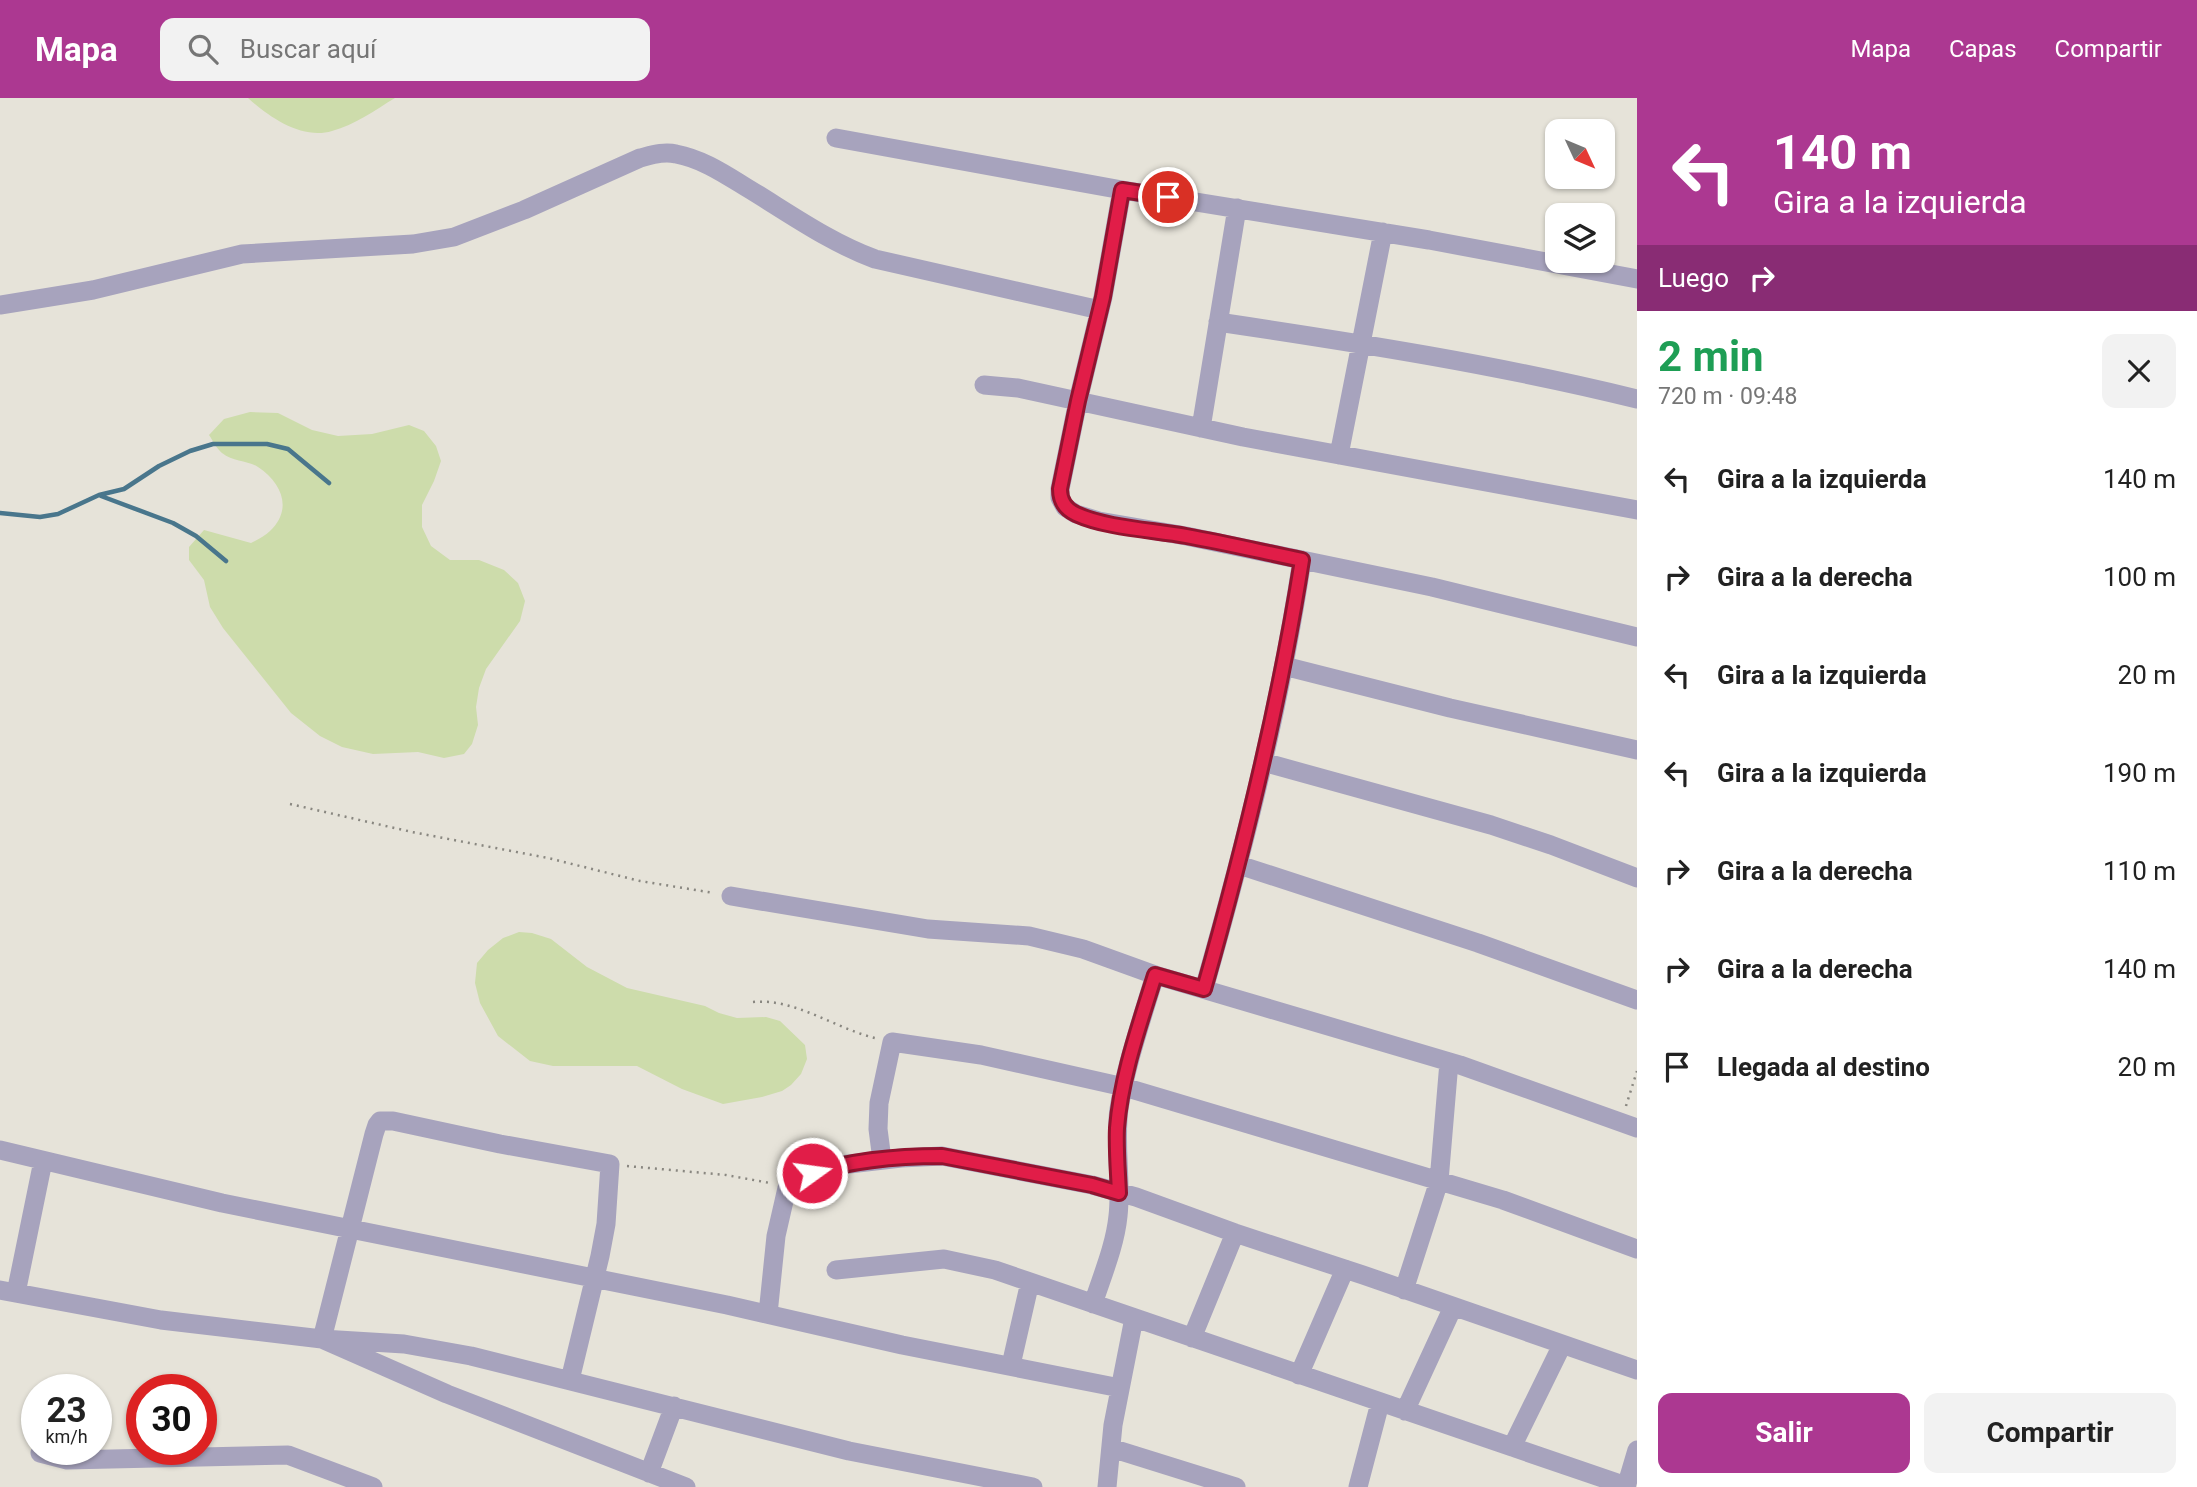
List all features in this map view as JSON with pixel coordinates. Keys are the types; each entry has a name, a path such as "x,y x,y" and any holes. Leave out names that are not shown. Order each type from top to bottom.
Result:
{"street":[{"path":"836,138 1122,190 1383,232 1637,279"},
{"path":"0,305 93,290 242,254 413,244 454,237 524,210 640,158 657,153 674,153 723,173 847,249 875,259 1100,310"},
{"path":"1122,190 1100,310 1060,489 1060,498 1065,507 1076,514 1099,521 1186,536 1432,587 1637,637"},
{"path":"1201,428 1237,208"},
{"path":"1339,455 1383,232"},
{"path":"1218,322 1361,343 1530,375 1637,399"},
{"path":"984,385 1018,388 1201,428 1637,510"},
{"path":"1204,989 1239,865 1263,762 1284,666 1302,560"},
{"path":"1284,666 1450,708 1637,750"},
{"path":"1263,762 1491,825 1637,878"},
{"path":"1239,865 1478,943 1637,1000"},
{"path":"731,896 928,929 1029,936 1083,949 1155,975 1449,1062 1629,1125"},
{"path":"1093,1304 1115,1232 1119,1193 1117,1128 1124,1087 1155,975"},
{"path":"882,1160 878,1129 879,1103 892,1042 981,1055 1124,1087 1503,1200 1637,1249"},
{"path":"1404,1290 1439,1181 1449,1062"},
{"path":"322,1339 377,1125 385,1120 610,1164 606,1224 570,1380"},
{"path":"0,1150 222,1203 1120,1388"},
{"path":"768,1314 776,1236 787,1188 793,1181 832,1166 942,1156 1092,1185 1119,1193 1637,1370"},
{"path":"43,1161 8,1291 161,1320 322,1339 404,1344 458,1353 849,1451 1033,1487"},
{"path":"1192,1338 1235,1233"},
{"path":"836,1270 944,1259 995,1270 1626,1486 1636,1456"},
{"path":"1299,1375 1345,1269"},
{"path":"1011,1365 1030,1283"},
{"path":"1405,1411 1453,1307"},
{"path":"1107,1487 1120,1388 1134,1318"},
{"path":"322,1339 459,1399 682,1486"},
{"path":"1512,1447 1562,1345"},
{"path":"1358,1487 1380,1403"},
{"path":"649,1472 674,1406"},
{"path":"1111,1448 1236,1487"},
{"path":"112,1459 288,1455 373,1487"}],"path":[{"path":"290,804 412,832 548,858 640,881 731,896"},
{"path":"753,1002 786,1004 840,1027 892,1042"},
{"path":"1629,1125 1637,1071"},
{"path":"610,1164 726,1175 787,1188"}],"green space":[{"path":"248,98 395,98 349,125 321,133 298,130 287,125"},
{"path":"250,412 278,413 312,430 338,436 372,434 409,425 424,431 436,446 441,461 422,505 422,527 431,546 450,560 479,560 504,570 518,583 525,601 520,621 486,669 476,707 478,725 472,744 464,754 444,758 418,752 373,754 342,747 320,736 291,713 223,628 210,607 204,580 189,560 189,547 204,530 251,543 268,533 277,523 283,505 278,488 266,473 254,465 226,456 209,435 224,419"},
{"path":"519,932 551,939 587,967 627,988 705,1006 737,1018 766,1017 780,1021 805,1045 807,1059 801,1074 782,1091 723,1104 682,1089 637,1066 553,1066 530,1061 498,1036 480,1003 475,983 477,963 488,950 503,938"}],"waterway":[{"path":"0,513 40,517 58,514 99,495 124,489 159,466 190,451 213,444 267,444 288,449 329,483"},
{"path":"101,496 173,523 196,536 226,561"}],"route":[{"path":"812,1173 832,1166 862,1162 942,1156 1092,1185 1119,1193 1117,1128 1120,1107 1127,1071 1155,975 1204,989 1239,865 1279,695 1302,560 1099,521 1076,514 1065,507 1060,498 1078,401 1103,297 1122,190 1168,197"}]}
